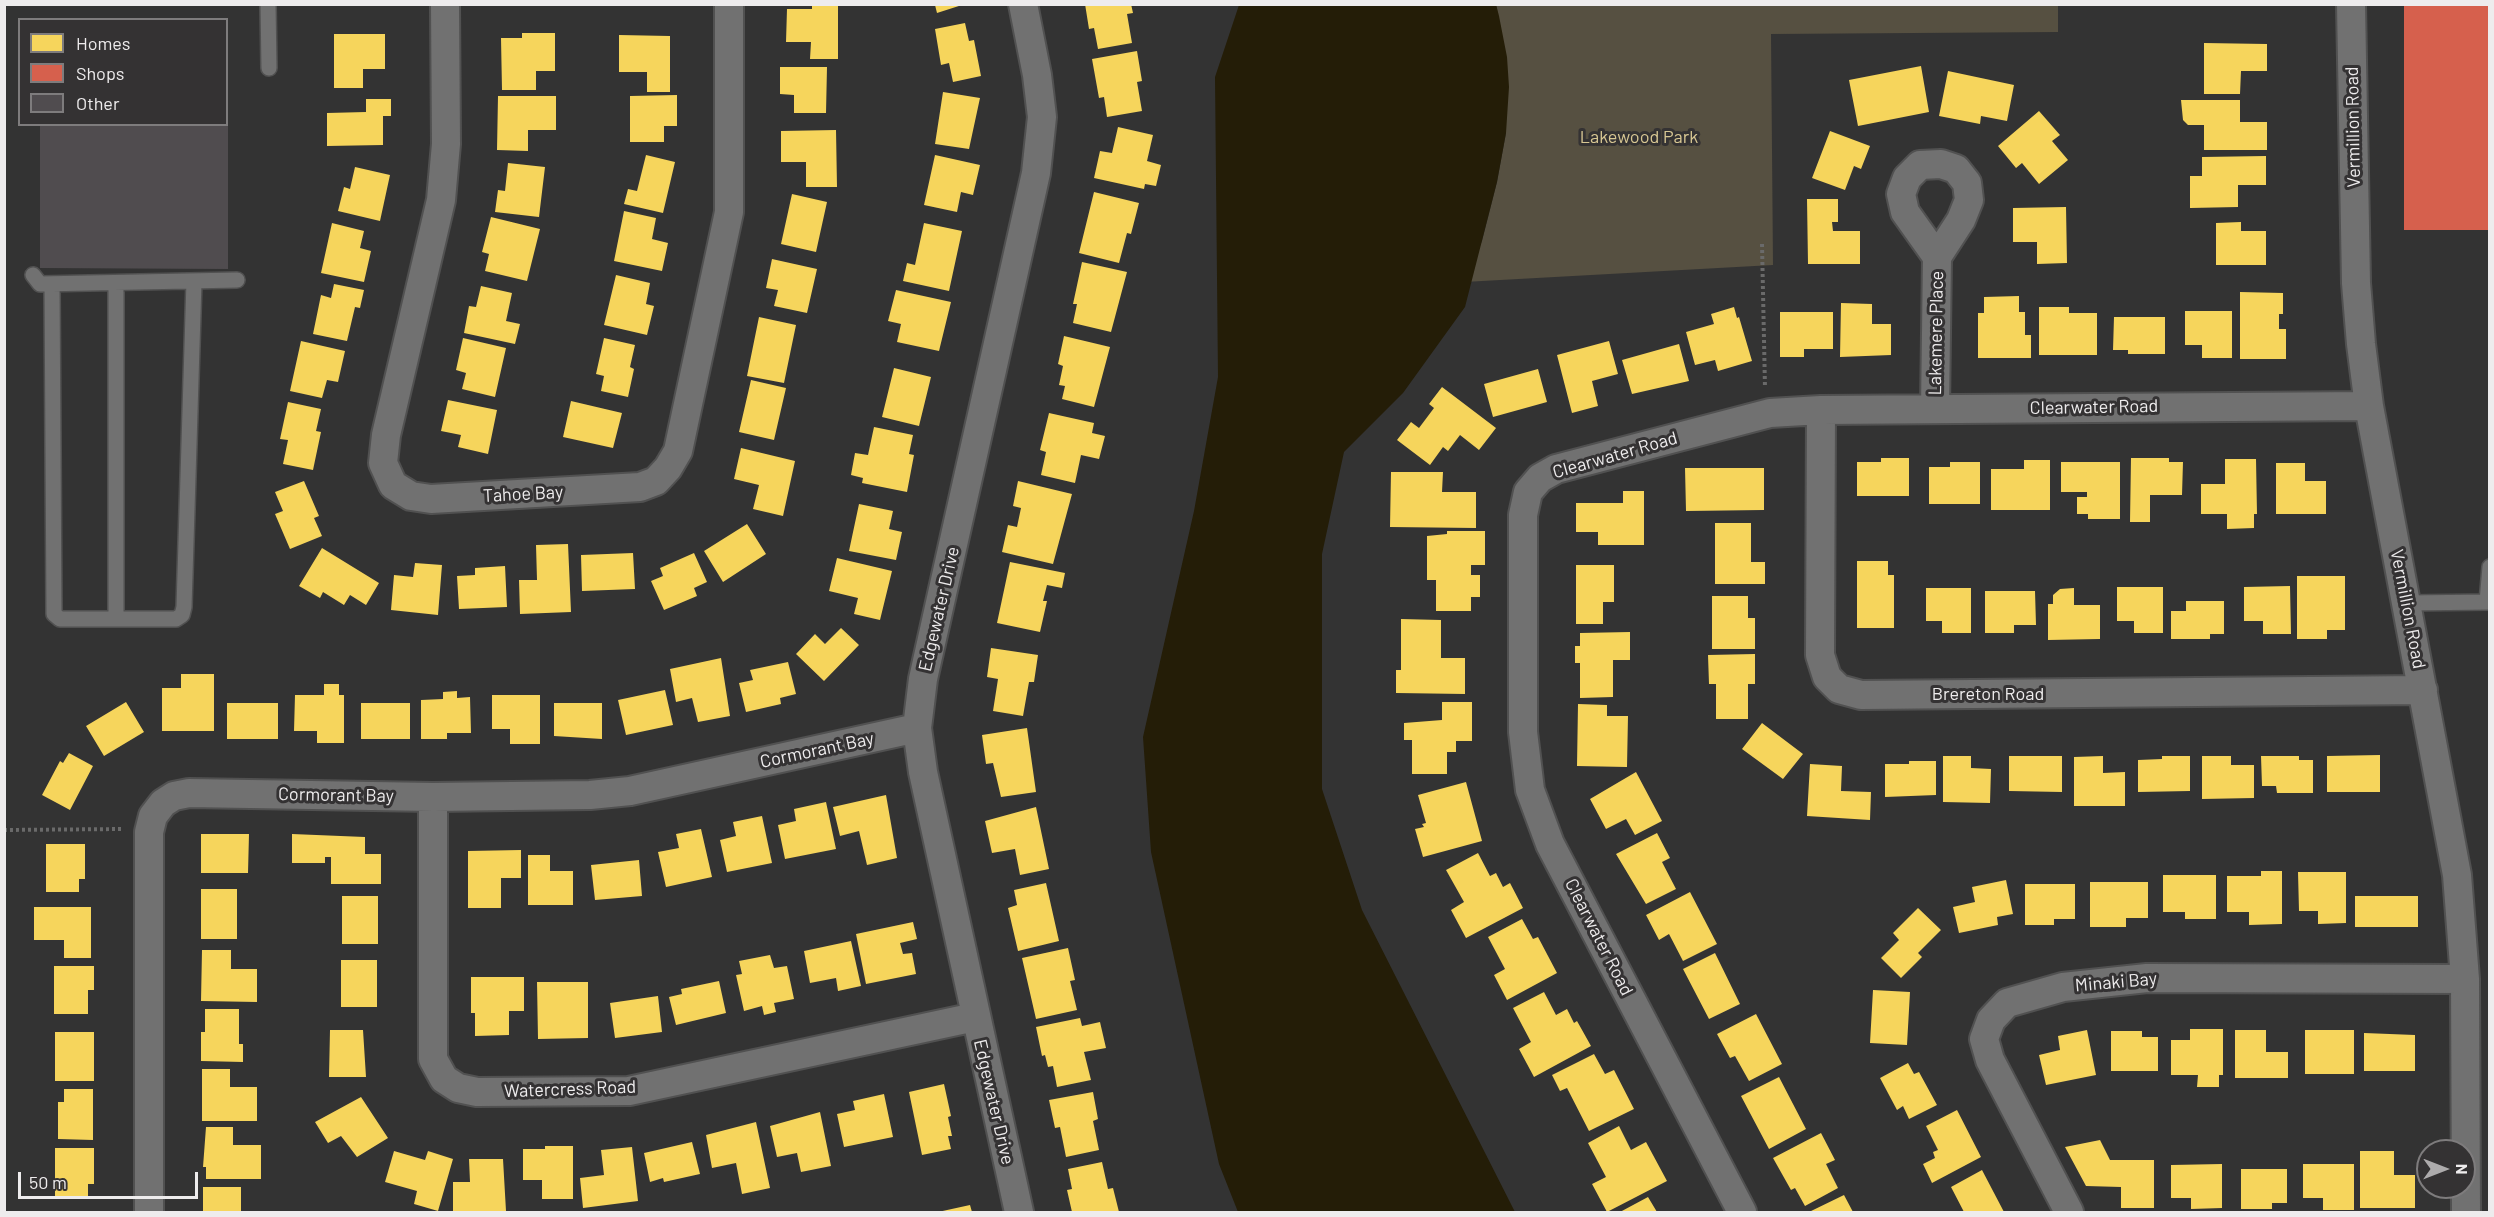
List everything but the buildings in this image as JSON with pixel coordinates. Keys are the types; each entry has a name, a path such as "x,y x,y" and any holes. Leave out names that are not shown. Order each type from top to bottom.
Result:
{"street":[{"name":"Tahoe Bay","path":"446,4 446,144 441,200 386,435 383,463 393,485 411,496 431,499 640,487 656,481 668,468 678,451 729,212 729,4"},
{"name":"Edgewater Drive","path":"1019,1212 923,772 917,728 923,679 1036,173 1042,117 1037,75 1023,4"},
{"name":"Vermillion Road","path":"2351,4 2356,283 2369,406 2457,875 2465,979 2466,1212"},
{"name":"Lakemere Place","path":"1935,409 1937,257"},
{"name":"Clearwater Road","path":"1742,1212 1550,844 1530,790 1523,732 1523,515 1528,492 1540,478 1556,469 1770,413 1821,410 2369,406"},
{"name":"Brereton Road","path":"1821,410 1820,655 1827,677 1839,689 1861,695 2423,690"},
{"name":"Cormorant Bay","path":"149,1212 149,832 153,816 163,803 174,796 189,793 433,797 590,795 630,791 917,728"},
{"name":"Watercress Road","path":"433,797 434,1059 444,1079 458,1088 477,1092 629,1091 975,1017"},
{"name":"Minaki Bay","path":"2069,1212 1990,1060 1984,1039 1991,1020 2007,1003 2063,987 2136,979 2465,979"}],"lane":[{"path":"268,4 269,68"},
{"path":"33,275 40,284 237,280"},
{"path":"52,284 52,604 54,614 60,619 176,619 182,615 184,607 194,281"},
{"path":"116,283 117,619"},
{"path":"2407,603 2488,602 2490,567"}],"path":[{"path":"1762,244 1765,398"},
{"path":"4,830 136,829 149,832"}],"green space":[{"name":"Lakewood Park","path":"1496,5 2058,5 2058,32 1771,34 1773,265 1464,282 1482,241 1497,182 1506,133"}],"shaded area":[{"path":"1496,4 1499,16 1507,57 1509,87 1506,133 1497,182 1465,307 1403,393 1344,452 1322,554 1322,789 1362,910 1515,1212 1238,1212 1219,1164 1151,852 1143,737 1194,511 1218,377 1215,77 1239,5"}]}
